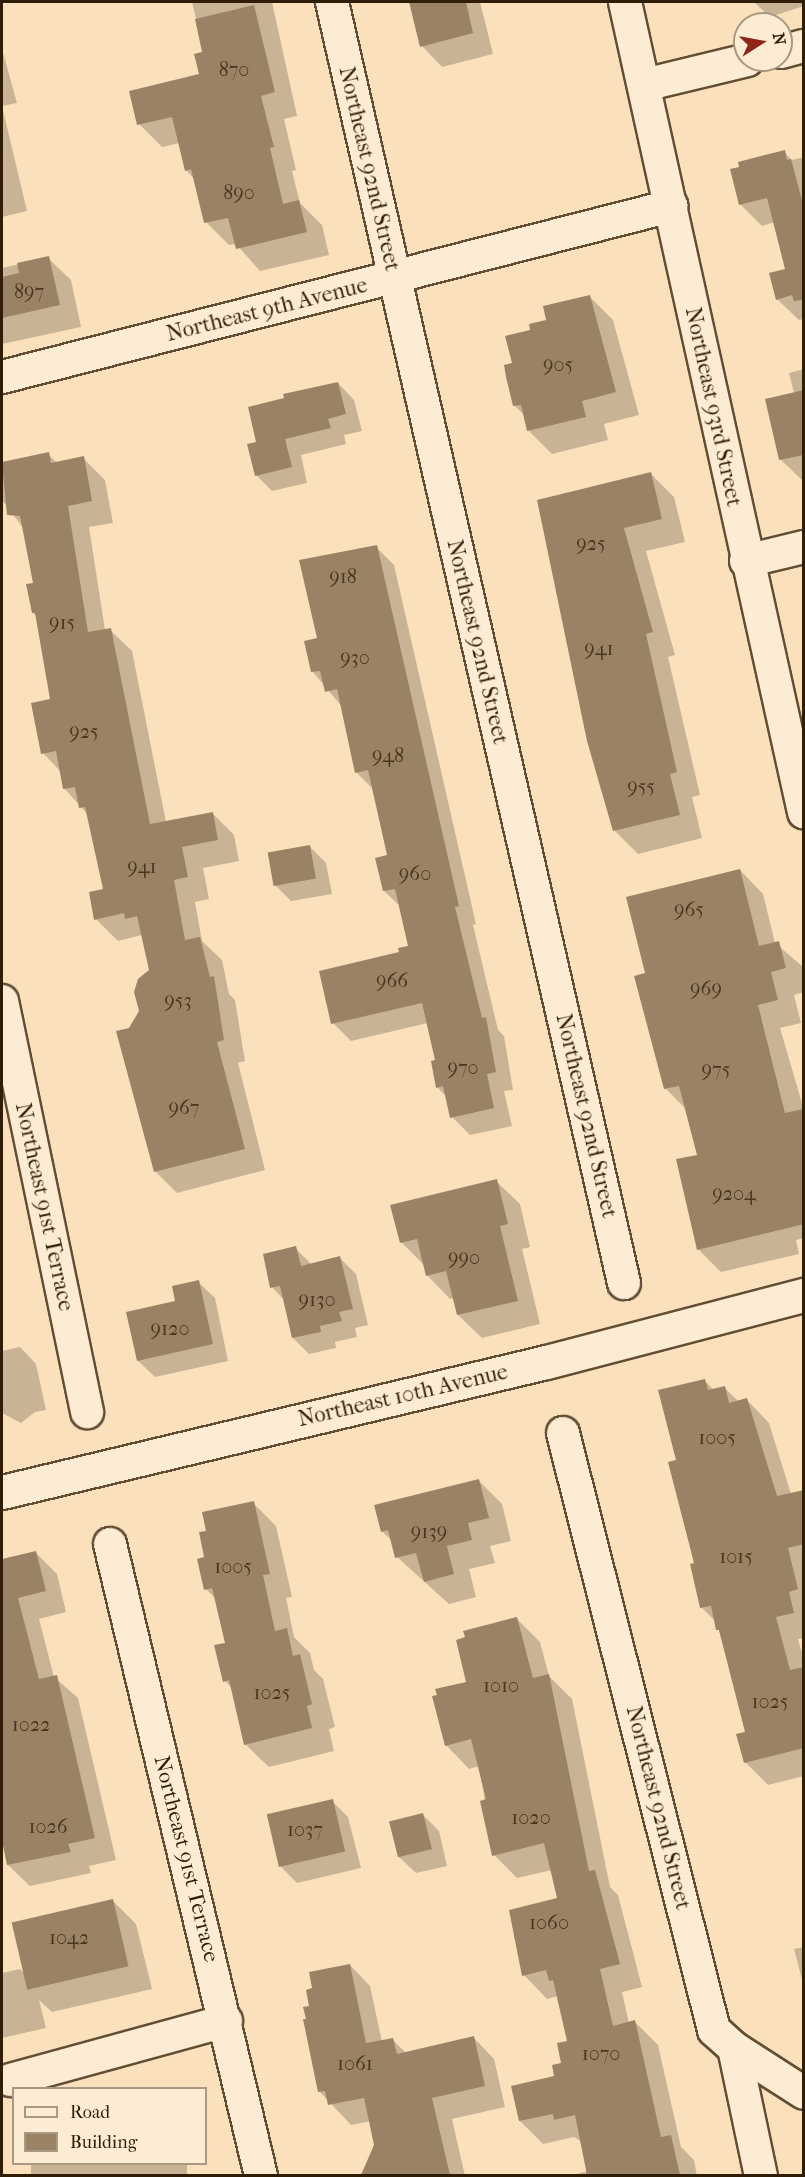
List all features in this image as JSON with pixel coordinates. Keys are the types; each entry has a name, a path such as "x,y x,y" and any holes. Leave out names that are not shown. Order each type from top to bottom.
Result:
{"street":[{"name":"Northeast 92nd Street","path":"332,2 624,1283"},
{"name":"Northeast 93rd Street","path":"626,2 746,561 804,812"},
{"path":"644,85 733,63"},
{"name":"Northeast 9th Avenue","path":"2,377 671,206"},
{"path":"746,561 804,547"},
{"name":"Northeast 91st Terrace","path":"2,1001 87,1412"},
{"name":"Northeast 10th Avenue","path":"2,1492 546,1362 804,1295"},
{"name":"Northeast 92nd Street","path":"563,1433 714,2030 734,2048 804,2093"},
{"name":"Northeast 91st Terrace","path":"110,1544 226,2021 261,2175"},
{"path":"10,2079 226,2021"},
{"path":"734,2048 760,2175"}],"building":[{"path":"409,2 466,2 473,33 420,47"},
{"path":"254,5 275,92 261,96 274,147 270,148 283,204 299,200 307,232 236,249 228,218 204,223 191,169 185,171 172,117 137,125 129,91 199,74 194,54 202,52 195,19"},
{"path":"785,150 787,160 791,159 804,208 804,300 794,301 792,295 776,300 769,273 785,269 767,198 739,205 730,169 739,167 738,162"},
{"path":"49,256 60,305 2,318 2,277 19,273 17,263"},
{"path":"590,295 616,392 582,401 586,417 527,431 521,405 513,406 506,377 504,365 512,363 505,336 530,330 529,324 546,320 543,306"},
{"path":"338,382 346,414 328,419 331,428 285,439 292,467 255,476 247,444 256,442 248,407 284,398 283,394"},
{"path":"804,390 804,455 779,460 765,399"},
{"path":"49,452 51,463 84,456 92,501 68,506 88,632 111,628 150,824 213,812 218,840 182,847 188,877 174,880 185,940 200,937 210,977 214,976 224,1040 217,1042 245,1149 154,1172 116,1031 129,1028 139,1011 134,992 138,979 149,970 137,916 125,919 124,913 94,920 89,892 103,889 85,807 79,808 75,787 63,789 56,751 41,754 31,703 50,699 35,613 32,613 26,584 33,583 20,516 7,515 2,462"},
{"path":"651,472 662,519 624,528 653,632 646,634 677,772 670,774 680,815 613,831 587,741 537,500"},
{"path":"377,545 459,906 455,907 482,1018 486,1017 496,1072 487,1074 494,1108 450,1118 443,1086 436,1088 431,1061 435,1060 422,1003 331,1024 319,971 399,952 398,948 408,946 395,889 383,891 375,858 387,855 368,770 355,773 337,689 325,692 320,671 311,672 304,641 317,638 299,560"},
{"path":"310,845 316,878 274,886 268,852"},
{"path":"740,869 759,946 779,941 786,968 771,972 778,1000 758,1005 785,1113 804,1109 804,1224 697,1250 676,1159 697,1155 679,1086 664,1089 634,976 645,973 626,897"},
{"path":"497,1179 508,1224 500,1226 518,1301 457,1315 446,1271 426,1276 417,1239 400,1243 390,1205"},
{"path":"296,1246 301,1266 340,1256 353,1309 339,1312 342,1321 320,1326 321,1332 292,1338 280,1286 270,1288 263,1254"},
{"path":"199,1280 213,1344 137,1361 126,1312 175,1301 172,1286"},
{"path":"705,1379 708,1390 725,1386 729,1403 747,1398 777,1496 804,1490 804,1544 788,1548 798,1589 789,1592 794,1613 776,1617 790,1670 804,1667 804,1748 744,1763 736,1734 745,1732 719,1630 716,1630 711,1606 700,1608 690,1564 694,1563 668,1462 676,1460 658,1390"},
{"path":"479,1479 489,1518 468,1523 472,1540 447,1546 454,1574 424,1582 416,1553 395,1558 388,1530 381,1532 374,1505"},
{"path":"254,1501 270,1574 263,1575 275,1631 287,1628 293,1656 300,1654 312,1704 307,1706 312,1728 244,1745 229,1680 223,1682 214,1645 225,1643 212,1588 204,1590 197,1559 204,1557 199,1532 206,1531 202,1512"},
{"path":"36,1551 46,1591 18,1598 39,1679 57,1675 95,1838 68,1844 71,1852 7,1865 2,1841 2,1559"},
{"path":"517,1617 533,1678 549,1674 589,1871 595,1870 620,1964 600,1969 613,2026 635,2020 661,2137 671,2135 680,2175 587,2175 575,2115 554,2120 553,2114 519,2121 511,2086 554,2076 552,2065 561,2063 557,2043 567,2041 553,1980 549,1981 546,1970 522,1976 509,1910 557,1898 544,1843 492,1856 480,1801 486,1799 471,1739 445,1746 432,1696 437,1695 435,1689 466,1682 456,1640 465,1637 463,1631"},
{"path":"333,1799 345,1852 279,1867 267,1814"},
{"path":"423,1813 432,1849 398,1857 389,1821"},
{"path":"113,1899 129,1966 27,1990 12,1922"},
{"path":"350,1964 366,2043 393,2038 397,2054 474,2036 485,2086 432,2098 450,2175 361,2175 374,2145 364,2098 328,2105 325,2091 318,2092 303,2019 306,2019 303,2007 309,2006 306,1990 312,1988 309,1972"}]}
